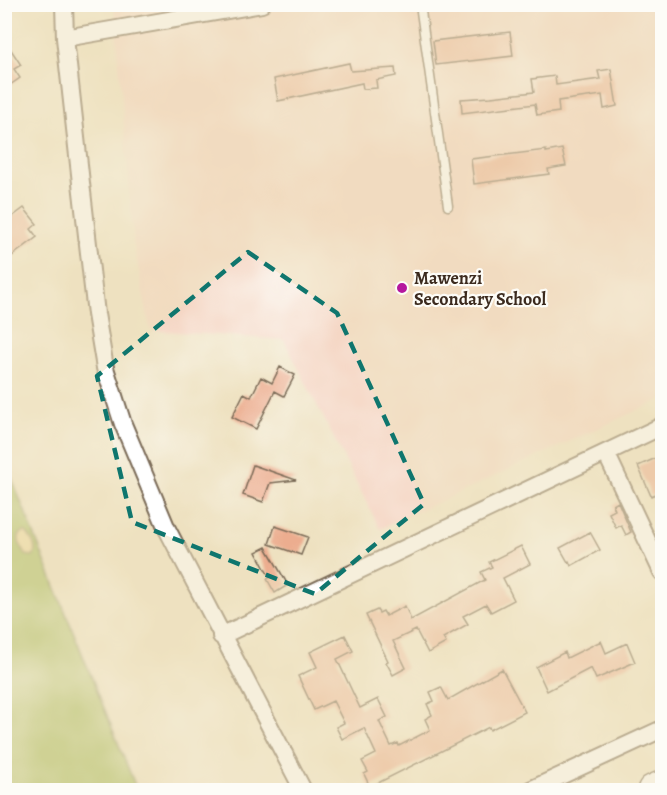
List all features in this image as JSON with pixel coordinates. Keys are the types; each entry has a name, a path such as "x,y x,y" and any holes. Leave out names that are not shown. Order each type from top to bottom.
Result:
{"highway":[{"path":"653,790 663,786"}],"street":[{"path":"64,4 65,38 94,303 105,368 123,423 167,529 303,790"},
{"path":"65,38 262,4"},
{"path":"221,636 663,426"},
{"path":"606,453 663,572"},
{"path":"530,790 663,729"}],"lane":[{"path":"420,4 448,206"}],"highlighted area":[{"path":"248,252 337,313 424,504 315,594 132,522 97,376"}],"shaded area":[{"name":"Mawenzi Secondary School","path":"114,5 662,5 662,399 380,529 284,340 150,330 134,245"}],"green space":[{"path":"5,462 137,790 4,790"}],"sand":[{"path":"26,532 34,544 33,556 26,555 19,542 19,536"}],"building":[{"path":"510,32 513,56 436,65 433,41"},
{"path":"4,39 21,65 14,69 20,78 4,89"},
{"path":"349,63 351,71 395,68 396,76 376,80 377,88 363,89 362,83 278,101 274,79"},
{"path":"611,69 617,106 604,109 602,95 558,101 559,112 537,115 535,104 462,113 461,99 534,92 532,79 555,76 556,85 600,79 598,71"},
{"path":"562,149 566,166 548,169 549,174 474,184 471,159"},
{"path":"24,208 37,224 31,229 37,237 4,262 4,223"},
{"path":"280,367 295,375 284,396 275,391 256,429 232,417 244,393 251,397 261,377 272,383"},
{"path":"656,458 663,473 663,491 651,496 638,466"},
{"path":"253,465 296,480 270,483 263,502 243,495"},
{"path":"618,502 631,532 626,535 621,525 616,528 609,513 615,510 613,505"},
{"path":"275,526 308,537 301,555 269,544"},
{"path":"590,532 600,550 571,566 560,548"},
{"path":"521,546 530,564 503,578 514,600 491,612 486,604 463,616 468,624 443,638 446,643 428,653 416,630 393,641 406,668 393,675 366,615 377,610 379,613 383,611 386,616 405,606 411,620 485,580 481,572 492,567 489,562"},
{"path":"266,547 288,585 275,593 256,552"},
{"path":"345,635 353,651 337,659 360,708 378,699 387,717 379,721 391,746 398,743 399,746 430,730 425,719 432,715 427,704 434,701 430,692 441,687 448,700 502,669 525,712 490,730 489,727 370,787 364,774 368,772 362,761 376,754 364,728 342,739 336,727 344,723 333,701 314,710 298,676 317,667 310,652"},
{"path":"601,641 606,653 627,643 635,662 596,679 591,668 547,691 536,667 565,652 567,658"}],"place":[{"name":"Mawenzi Secondary School","path":"402,288"}]}
